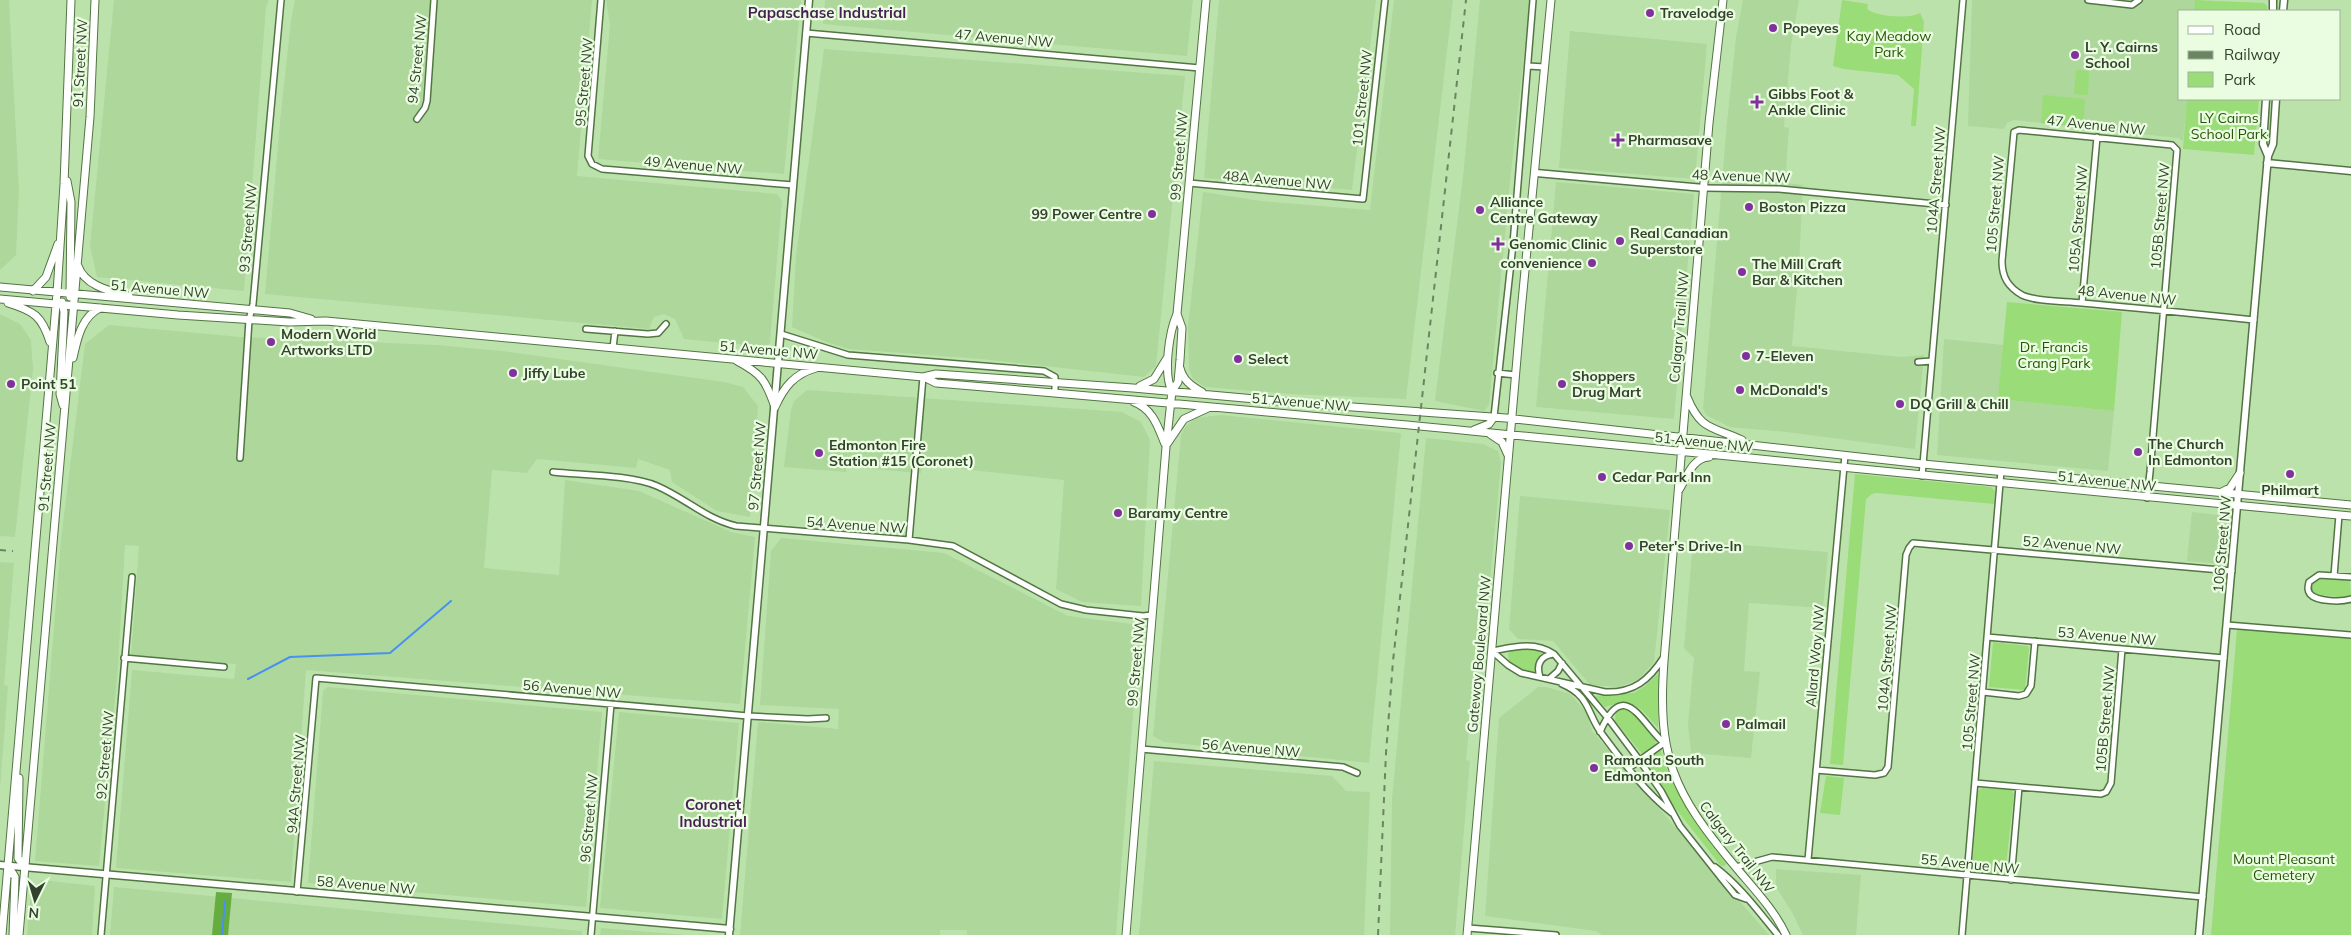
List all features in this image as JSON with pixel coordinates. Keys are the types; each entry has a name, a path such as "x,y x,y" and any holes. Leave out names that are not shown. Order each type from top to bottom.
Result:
{"main road":[{"name":"91 Street NW","path":"57,293 65,165 71,0"},
{"name":"91 Street NW","path":"72,294 78,264 90,117 95,0"},
{"name":"99 Street NW","path":"1172,391 1167,382 1169,355 1172,326 1177,314 1206,0"},
{"name":"Gateway Boulevard NW","path":"1467,931 1551,0"},
{"name":"Calgary Trail NW","path":"1723,0 1712,92 1661,706 1664,743 1674,775 1690,806 1774,915 1786,935"},
{"path":"65,165 71,202 72,294 74,306"},
{"path":"33,291 46,277 61,234"},
{"path":"78,264 82,275 93,283 115,292 151,301"},
{"name":"51 Avenue NW","path":"0,288 290,313 316,320"},
{"path":"57,293 59,304 60,394 64,410"},
{"path":"0,300 24,308 38,316 46,329 52,347"},
{"name":"51 Avenue NW","path":"0,300 248,320 289,322 316,320 923,377 936,382 1512,434 2238,507 2351,516"},
{"name":"91 Street NW","path":"2,935 4,866 17,767 52,347 59,304"},
{"name":"91 Street NW","path":"19,935 74,306"},
{"path":"67,378 81,330 90,314 100,308"},
{"name":"99 Street NW","path":"1126,935 1166,447 1172,391 1178,382 1180,360 1182,328 1177,314"},
{"path":"1133,388 1144,385 1154,379 1169,355"},
{"path":"735,359 762,378 768,385 775,407"},
{"path":"1180,360 1182,375 1185,379 1194,388 1207,394"},
{"path":"775,407 784,388 791,380 818,367"},
{"name":"51 Avenue NW","path":"923,377 936,374 1056,382 1294,403 1512,418 1924,464 2239,496 2351,505"},
{"path":"1686,394 1694,414 1701,422 1749,444"},
{"path":"1125,399 1147,409 1158,426 1166,447"},
{"path":"1166,447 1184,419 1198,411 1212,407"},
{"path":"1471,431 1490,424 1494,417"},
{"path":"1471,431 1490,434 1499,440 1507,450 1509,461"},
{"path":"1678,492 1696,462 1706,457 1721,456"},
{"path":"2216,493 2230,488 2240,473"},
{"path":"17,767 20,784 18,858 25,868"},
{"path":"4,866 15,877 13,935"}],"street":[{"name":"93 Street NW","path":"240,458 248,320 252,311 281,0"},
{"name":"94 Street NW","path":"417,119 426,108 434,0"},
{"name":"95 Street NW","path":"592,164 588,156 601,0"},
{"name":"97 Street NW","path":"729,932 809,0"},
{"name":"101 Street NW","path":"1363,199 1385,0"},
{"path":"1494,417 1497,373 1513,244 1533,0"},
{"name":"104A Street NW","path":"1922,476 1962,0"},
{"path":"2088,0 2132,5 2139,0"},
{"name":"47 Avenue NW","path":"806,33 1200,68"},
{"path":"1528,66 1545,67"},
{"name":"106 Street NW","path":"2266,100 2263,144 2268,156"},
{"name":"106 Street NW","path":"2200,935 2267,163 2273,144 2276,100"},
{"name":"47 Avenue NW","path":"2015,131 2097,137 2174,146"},
{"name":"105 Street NW","path":"2005,280 2002,261 2012,136 2015,131"},
{"name":"105A Street NW","path":"2082,303 2097,137"},
{"name":"105B Street NW","path":"2147,498 2177,150 2174,146"},
{"path":"2267,163 2351,170"},
{"name":"49 Avenue NW","path":"592,164 602,169 793,185"},
{"name":"48 Avenue NW","path":"1536,173 1704,188 1779,189 1946,205"},
{"name":"48A Avenue NW","path":"1189,183 1363,199"},
{"path":"1513,244 1528,246"},
{"name":"48 Avenue NW","path":"2005,280 2013,289 2026,297 2254,320"},
{"path":"586,329 658,334 666,324"},
{"path":"614,348 615,332"},
{"name":"51 Avenue NW","path":"781,334 848,355 1044,371 1051,374 1056,382"},
{"path":"1918,362 1932,361"},
{"path":"1497,373 1516,375"},
{"path":"909,540 923,377"},
{"path":"1055,393 1056,382"},
{"name":"Allard Way NW","path":"1808,860 1844,455"},
{"name":"105 Street NW","path":"1962,935 2001,471"},
{"name":"54 Avenue NW","path":"553,472 617,478 656,485 724,523 764,530 937,543 962,550 1061,604 1073,608 1143,616 1152,614"},
{"path":"2334,576 2339,515"},
{"name":"52 Avenue NW","path":"1911,545 1920,542 2232,571"},
{"name":"104A Street NW","path":"1816,770 1875,775 1884,773 1888,764 1906,555 1911,545"},
{"path":"2351,577 2314,576 2309,582 2309,593 2317,598 2345,601 2351,599"},
{"name":"92 Street NW","path":"101,935 132,577"},
{"path":"2227,625 2351,635"},
{"name":"53 Avenue NW","path":"1987,637 2224,658"},
{"path":"1983,692 2019,696 2028,692 2035,642"},
{"path":"1492,651 1531,645 1544,648 1554,654 1582,688"},
{"name":"105B Street NW","path":"2019,787 2101,794 2109,790 2122,649"},
{"name":"Calgary Trail NW","path":"1492,651 1515,671 1582,688 1613,693 1634,689 1649,678 1664,657"},
{"path":"1540,677 1538,667 1540,662 1544,657 1554,654"},
{"path":"124,658 224,667"},
{"path":"1552,680 1562,664"},
{"name":"56 Avenue NW","path":"316,678 748,716 808,720 826,718"},
{"name":"94A Street NW","path":"297,892 316,678"},
{"name":"Calgary Trail NW","path":"1552,680 1578,693 1591,711 1600,732 1657,801 1674,815"},
{"name":"Calgary Trail NW","path":"1582,688 1607,717 1640,761 1674,815 1735,895 1746,899"},
{"name":"96 Street NW","path":"591,935 611,704"},
{"name":"Calgary Trail NW","path":"1607,717 1616,708 1631,708 1642,716 1664,743"},
{"path":"1600,732 1607,717"},
{"path":"1629,768 1664,743"},
{"name":"56 Avenue NW","path":"1141,750 1343,767 1357,773"},
{"path":"1975,783 2019,787 2011,880"},
{"name":"55 Avenue NW","path":"1736,867 1769,857 1967,875 1977,878 2203,897"},
{"name":"Calgary Trail NW","path":"1713,865 1737,884 1746,899 1778,935"},
{"name":"58 Avenue NW","path":"4,866 592,918 729,932"},
{"path":"1467,931 1556,935"}],"shaded area":[{"path":"0,0 9,0 19,190 16,255 0,270"},
{"path":"114,0 269,0 266,7 244,291 97,277 90,246"},
{"path":"295,0 592,0 577,176 777,194 782,201 770,343 766,347 684,339 675,319 664,314 654,317 649,329 265,294 280,122 291,20"},
{"path":"606,0 801,0 784,174 598,159 610,24"},
{"path":"825,0 1193,0 1187,56 823,24"},
{"path":"1219,0 1376,0 1352,190 1204,178"},
{"path":"1394,0 1453,0 1406,399 1290,394 1205,387 1193,379 1189,369 1188,326 1203,192 1261,201 1370,210"},
{"path":"1480,0 1530,0 1510,181 1489,405 1484,411 1435,401 1463,177"},
{"path":"1743,0 1799,0 1791,45 1784,127 1789,128 1785,183 1803,185 1792,346 1901,357 1924,355 1915,449 1787,432 1730,427 1706,415 1703,408 1727,122 1736,37"},
{"name":"L. Y. Cairns School","path":"1972,0 2195,0 2194,10 2178,10 2178,100 2187,100 2183,141 2178,138 2014,120 2007,123 2004,129 1968,126"},
{"path":"1570,31 1707,44 1695,179 1559,168"},
{"path":"824,49 1185,76 1156,366 1144,377 981,359 849,349 826,342 792,327 796,256"},
{"path":"1556,182 1694,194 1674,419 1536,407"},
{"path":"0,314 20,324 31,340 33,369 15,537 0,536"},
{"path":"109,325 241,337 437,345 502,351 724,382 743,387 758,406 750,517 717,511 672,482 670,470 638,459 636,468 537,459 527,473 492,470 484,568 559,575 565,480 639,491 731,532 755,537 740,704 306,670 291,882 116,868 132,670 234,679 236,664 131,656 139,546 125,545 118,666 99,866 35,861 61,540 85,344"},
{"path":"1944,339 2003,345 1999,399 2114,411 2108,471 1937,455"},
{"path":"807,390 1122,412 1141,422 1150,440 1141,606 1082,602 1056,589 1064,480 923,465 921,473 847,467 846,472 784,467 791,410 794,401"},
{"path":"1221,415 1401,433 1369,763 1164,742 1153,736 1181,435 1186,426 1195,418"},
{"path":"1426,438 1483,444 1498,451 1501,463 1488,604 1481,604 1466,760 1470,761 1455,935 1390,935 1392,799"},
{"path":"1520,496 1670,510 1654,662 1638,680 1618,687 1590,685 1553,641 1518,639 1509,629"},
{"path":"2192,512 2228,516 2226,560 2223,564 2187,561"},
{"path":"781,538 944,553 1068,616 1140,625 1116,935 967,935 967,930 940,930 940,935 740,935 758,722 838,729 839,709 760,705 771,551"},
{"path":"1693,541 1828,552 1823,608 1749,603 1744,671 1760,672 1751,758 1691,753 1688,724 1694,658 1684,648"},
{"path":"0,562 14,563 4,685 8,686 0,788"},
{"path":"328,687 602,712 586,907 308,883 323,691"},
{"path":"1538,687 1547,687 1570,694 1587,713 1592,731 1769,935 1602,935 1596,931 1485,916 1499,718"},
{"path":"619,712 739,723 722,919 600,908"},
{"path":"1154,761 1332,776 1346,791 1370,792 1364,935 1139,935"},
{"path":"1776,869 1861,875 1856,935 1803,935 1792,912 1776,887"},
{"path":"42,880 95,886 92,935 27,935 31,889"},
{"path":"114,887 582,931 582,935 110,935"},
{"path":"601,928 687,935 600,935"}],"green space":[{"name":"Kay Meadow Park","path":"1842,0 1868,4 1867,9 1878,14 1908,16 1920,13 1924,22 1916,126 1911,126 1914,89 1898,75 1833,66"},
{"path":"2195,0 2264,3 2267,6 2267,10 2194,10"},
{"path":"2076,70 2089,71 2088,95 2074,94"},
{"path":"2043,95 2085,99 2083,127 2041,123"},
{"name":"LY Cairns School Park","path":"2187,100 2259,100 2254,155 2183,149"},
{"name":"Dr. Francis Crang Park","path":"2007,302 2122,312 2114,411 1998,399"},
{"path":"1855,474 1991,487 1995,491 1994,504 1876,493 1866,499 1843,765 1830,764"},
{"path":"2319,577 2350,580 2351,596 2345,598 2314,594 2311,589 2311,583"},
{"name":"Mount Pleasant Cemetery","path":"2237,629 2351,638 2351,935 2211,935"},
{"path":"1993,642 2028,646 2025,690 1989,687"},
{"path":"1520,647 1543,650 1534,672 1522,670 1509,662 1508,653"},
{"path":"1659,673 1658,728 1642,710 1632,704 1618,703 1605,707 1594,696 1634,693"},
{"path":"1626,709 1632,711 1656,740 1655,746 1645,755 1615,721 1616,711"},
{"path":"1658,749 1661,751 1680,795 1729,862 1724,866 1721,866 1672,804 1648,765 1650,756"},
{"path":"1826,776 1844,778 1840,815 1820,813"},
{"path":"1982,788 2011,790 2014,794 2005,874 1976,873 1972,869 1978,791"},
{"path":"216,892 232,893 228,935 212,935"}],"waterway":[{"path":"248,679 290,657 390,653 451,601"},
{"path":"222,935 225,901"}],"railway":[{"path":"1378,935 1386,753 1393,661 1466,0"},
{"path":"0,550 13,551"}],"place":[{"name":"Travelodge","path":"1650,13"},
{"name":"Popeyes","path":"1773,28"},
{"name":"L. Y. Cairns School","path":"2075,55"},
{"name":"Gibbs Foot & Ankle Clinic","path":"1757,102"},
{"name":"Pharmasave","path":"1618,140"},
{"name":"Boston Pizza","path":"1749,207"},
{"name":"Alliance Centre Gateway","path":"1480,210"},
{"name":"99 Power Centre","path":"1152,214"},
{"name":"Real Canadian Superstore","path":"1620,241"},
{"name":"Genomic Clinic","path":"1498,244"},
{"name":"convenience","path":"1592,263"},
{"name":"The Mill Craft Bar & Kitchen","path":"1742,272"},
{"name":"Modern World Artworks LTD","path":"271,342"},
{"name":"7-Eleven","path":"1746,356"},
{"name":"Select","path":"1238,359"},
{"name":"Jiffy Lube","path":"513,373"},
{"name":"Point 51","path":"11,384"},
{"name":"Shoppers Drug Mart","path":"1562,384"},
{"name":"McDonald's","path":"1740,390"},
{"name":"DQ Grill & Chill","path":"1900,404"},
{"name":"The Church In Edmonton","path":"2138,452"},
{"name":"Edmonton Fire Station #15 (Coronet)","path":"819,453"},
{"name":"Philmart","path":"2290,474"},
{"name":"Cedar Park Inn","path":"1602,477"},
{"name":"Baramy Centre","path":"1118,513"},
{"name":"Peter's Drive-In","path":"1629,546"},
{"name":"Palmail","path":"1726,724"},
{"name":"Ramada South Edmonton","path":"1594,768"}],"district":[{"name":"Papaschase Industrial","path":"827,13"},
{"name":"Coronet Industrial","path":"713,814"}]}
